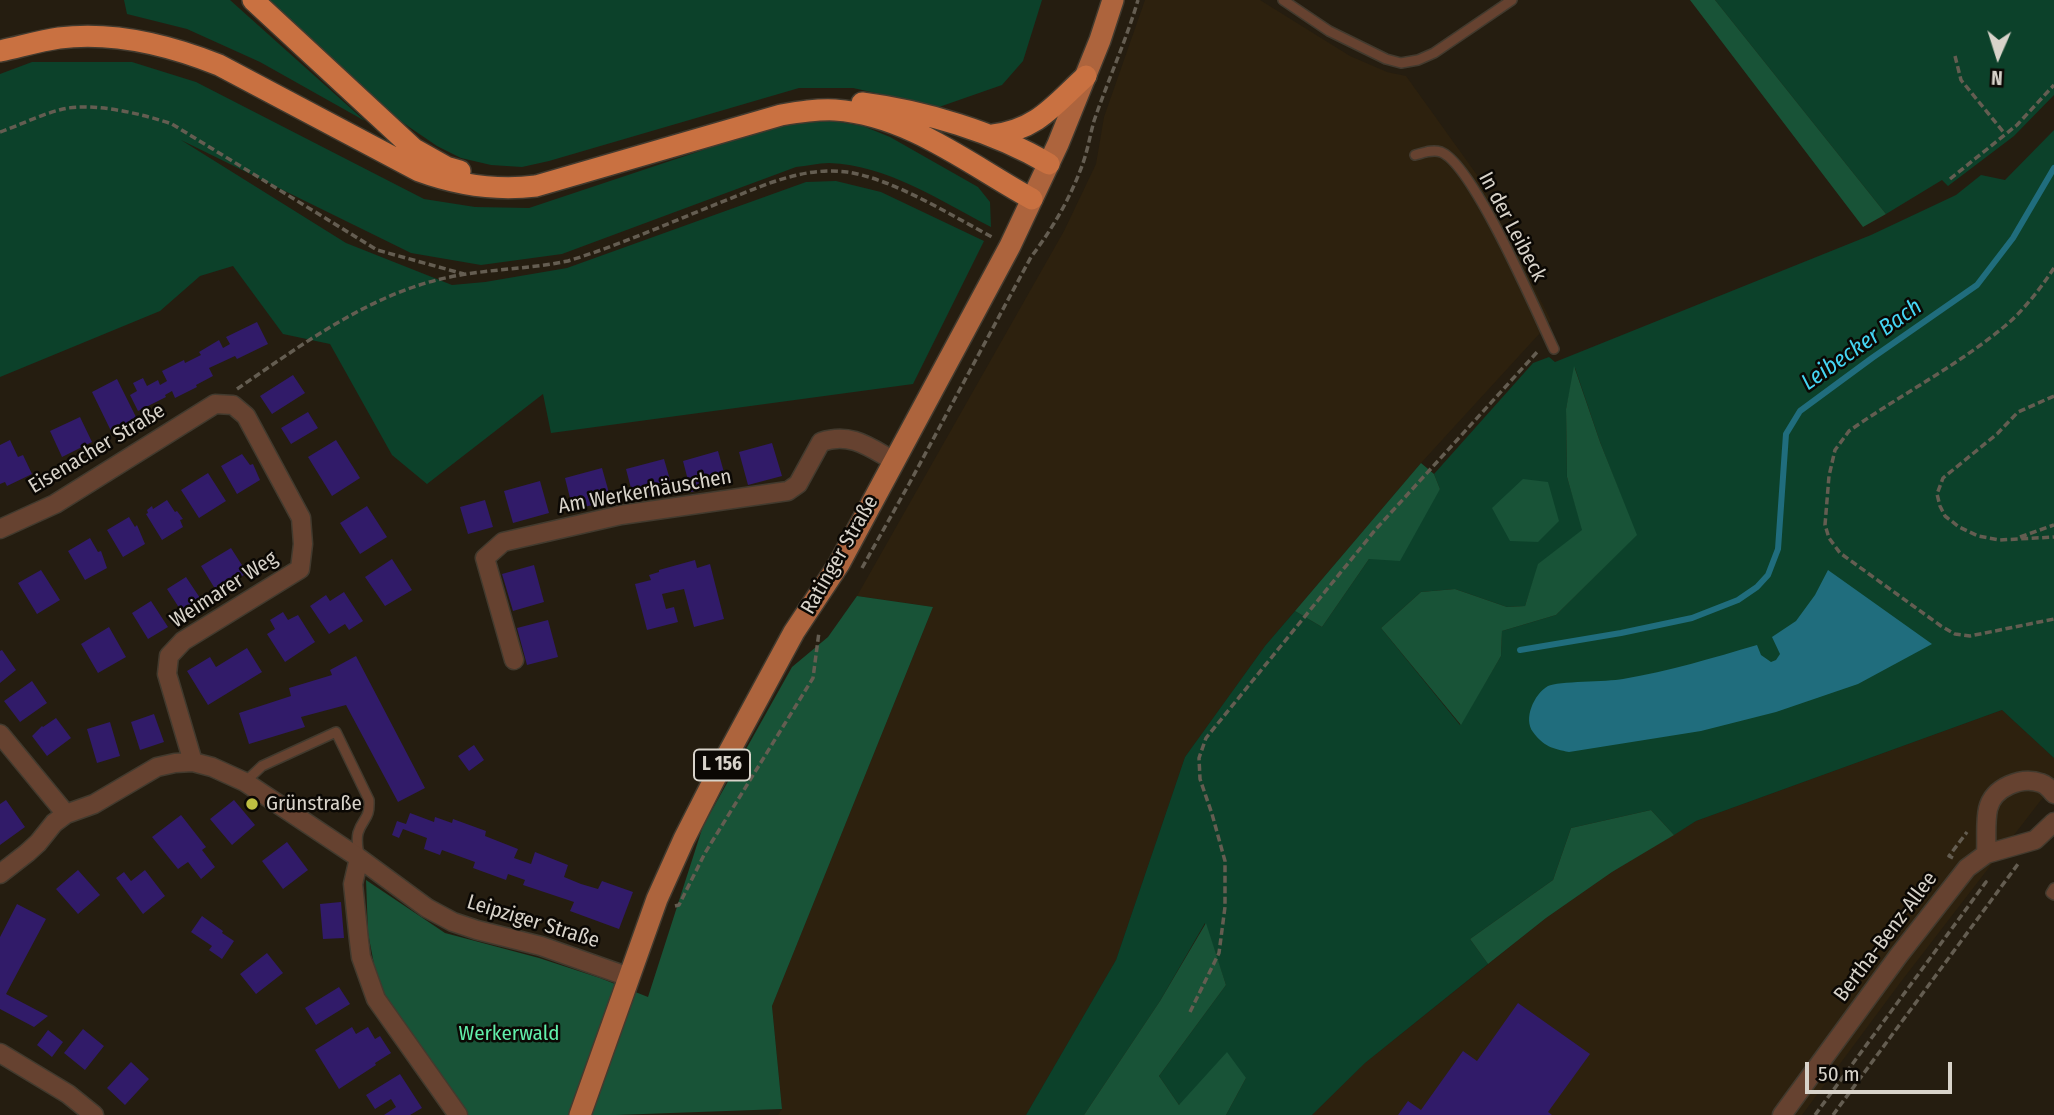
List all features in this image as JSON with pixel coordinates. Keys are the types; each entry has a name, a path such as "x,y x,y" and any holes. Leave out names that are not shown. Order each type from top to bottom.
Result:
{"highway":[{"path":"253,0 414,149 446,167 483,176 518,177 568,167 763,109 802,101 838,99 882,105 993,135 1049,164"},
{"path":"0,51 59,38 97,36 145,41 185,51 219,65 419,171 474,186 536,186 781,115 811,110 836,110 868,116 910,130 947,148 1032,199"},
{"path":"993,135 1018,131 1041,118 1086,76"}],"main road":[{"name":"Ratinger Straße","path":"580,1115 669,870 794,632 839,564 1010,246 1049,164 1086,76 1113,0"}],"street":[{"name":"Eisenacher Straße","path":"0,530 55,504 215,404"},
{"name":"Weimarer Weg","path":"193,762 167,674 169,656 183,641 300,569 303,544 301,518 246,416 233,405 215,404"},
{"name":"Am Werkerhäuschen","path":"514,660 485,558 503,542 621,515 788,491 798,484 821,442 833,438 847,438 867,445 894,461"},
{"path":"0,734 66,814"},
{"name":"Leipziger Straße","path":"0,874 38,844 54,823 66,814 94,804 157,767 193,762 212,767 245,782 428,908 453,922 541,946 629,977"},
{"path":"1986,854 1988,807 1995,795 2012,783 2028,780 2045,784 2054,794"},
{"name":"Bertha-Benz-Allee","path":"1782,1115 1899,955 1967,868 1986,854 2035,839 2054,822"},
{"path":"359,858 353,884 359,941 361,957 376,999 458,1115"},
{"path":"0,1053 68,1094 94,1115"}],"lane":[{"path":"1283,0 1336,35 1386,59 1401,63 1434,53 1512,0"},
{"name":"In der Leibeck","path":"1415,155 1432,151 1443,153 1462,170 1514,263 1554,349"},
{"path":"245,782 262,766 336,732 369,800 369,813 356,841 359,858"},
{"path":"2054,888 2051,892 2054,895"}],"path":[{"path":"1955,56 1961,80 2005,134"},
{"path":"1950,179 2017,125 2054,85"},
{"path":"0,132 62,109 80,107 150,116 172,124 377,250 466,274"},
{"path":"215,404 294,350 367,307 406,289 466,274 568,261 793,175 827,171 848,172 872,178 917,197 1010,246"},
{"path":"2054,268 2007,324 1973,350 1849,431 1835,450 1829,476 1825,524 1829,538 1840,553 1955,634 1970,636 2054,619"},
{"path":"1190,1012 1219,953 1224,907 1225,861 1200,779 1199,758 1206,738 1376,530 1549,337"},
{"path":"2054,396 2018,412 1997,435 1943,478 1937,494 1945,516 1959,527 1978,536 2011,540 2054,537"},
{"path":"2011,540 2054,525"},
{"path":"1832,1115 2035,839"}],"shaded area":[{"path":"1145,0 1260,0 1350,56 1387,72 1406,76 1477,175 1551,321 1421,463 1265,646 1185,757 1116,960 1026,1115 778,1115 782,1109 772,1006 933,607 857,596 1064,231 1096,164 1104,117"},
{"path":"2002,710 2054,758 2054,787 2041,800 1900,983 1802,1115 1312,1115 1365,1063 1546,918 1612,872 1696,821"}],"green space":[{"path":"124,0 230,0 365,121 260,62 187,29 127,14"},
{"path":"268,0 1042,0 1023,61 1002,85 939,107 853,88 799,88 522,167 491,165 461,158 437,146 368,99"},
{"path":"1690,0 1715,0 1886,214 1863,227"},
{"path":"1715,0 2054,0 2054,95 2014,136 1948,186 1942,180 1886,214"},
{"path":"32,62 132,62 196,82 424,199 475,207 529,208 781,124 808,120 863,126 890,137 978,187 990,202 991,227 893,177 851,165 825,163 796,167 562,254 481,265 411,253 181,140 346,243 452,285 567,268 806,182 836,181 881,192 984,241 913,384 551,433 543,394 427,484 392,455 330,344 283,334 233,266 200,276 160,311 0,377 0,74"},
{"path":"2054,130 2054,758 2002,710 1696,821 1674,835 1651,810 1571,828 1553,880 1470,939 1488,964 1365,1063 1312,1115 1226,1115 1246,1078 1179,1105 1159,1076 1226,985 1205,923 1160,1001 1084,1115 1026,1115 1116,960 1185,757 1265,646 1295,611 1322,627 1369,559 1440,489 1434,474 1533,363 1549,357 1555,362 1871,235 1956,195 1981,175 2005,180","holes":["1575,368 1636,535 1556,615 1502,631 1501,656 1460,725 1381,628 1421,592 1455,589 1507,607 1525,606 1539,564 1583,530 1567,477 1566,409"]},
{"path":"1574,366 1600,442 1637,535 1556,615 1502,631 1501,656 1461,725 1381,628 1421,592 1455,589 1507,607 1525,606 1538,564 1582,530 1567,477 1566,409"},
{"path":"1421,463 1434,474 1440,489 1400,561 1369,559 1322,627 1295,611"},
{"path":"1523,479 1548,482 1559,521 1538,542 1510,541 1492,508"},
{"name":"Werkerwald","path":"857,596 933,607 772,1006 782,1109 616,1115 466,1115 379,990 368,933 366,880 445,933 539,958 648,997 703,826 792,667 828,637"},
{"path":"1651,810 1674,835 1612,872 1546,918 1488,964 1470,939 1553,880 1571,828"},
{"path":"1206,923 1226,985 1159,1076 1179,1105 1227,1052 1246,1078 1226,1115 1084,1115 1160,1001"}],"water":[{"path":"1828,570 1932,644 1858,684 1776,712 1701,731 1569,752 1558,750 1541,741 1530,727 1534,701 1543,690 1553,684 1640,676 1757,645 1761,655 1771,662 1776,660 1780,654 1772,637 1796,621 1815,595"}],"building":[{"path":"257,322 268,344 237,359 235,356 209,368 213,376 196,385 197,387 175,398 172,391 165,395 166,397 138,411 130,395 137,391 133,383 143,378 147,386 158,380 160,385 167,381 162,371 201,355 199,352 219,340 223,348 230,344 226,337"},
{"path":"293,375 305,393 272,414 260,396"},
{"path":"117,379 137,419 111,431 92,392"},
{"path":"308,412 318,428 291,444 281,428"},
{"path":"80,417 92,442 62,457 50,431"},
{"path":"10,440 18,457 23,455 32,474 7,486 5,482 0,484 0,445"},
{"path":"336,440 360,478 332,496 308,457"},
{"path":"772,443 782,476 748,485 739,452"},
{"path":"718,451 727,483 691,492 683,461"},
{"path":"242,454 250,465 253,464 260,480 237,494 221,466"},
{"path":"664,459 673,490 634,500 626,469"},
{"path":"602,468 611,500 573,510 565,478"},
{"path":"208,473 226,501 199,518 181,490"},
{"path":"540,481 549,513 513,523 504,491"},
{"path":"167,500 183,519 180,520 183,527 162,540 146,514 152,506 153,509"},
{"path":"485,500 493,527 468,534 460,507"},
{"path":"367,506 387,537 360,554 340,523"},
{"path":"129,517 135,527 137,525 145,544 123,557 107,530"},
{"path":"90,538 98,552 101,551 107,568 85,580 68,551"},
{"path":"231,548 247,573 217,592 201,566"},
{"path":"392,559 412,590 385,606 365,577"},
{"path":"695,560 697,568 710,564 724,619 694,627 684,589 662,594 666,609 674,607 678,622 647,630 635,584 651,580 649,575 659,570"},
{"path":"534,565 544,602 513,611 502,574"},
{"path":"41,570 60,600 37,614 18,583"},
{"path":"186,577 204,604 185,617 167,589"},
{"path":"344,592 363,621 349,630 345,624 329,634 310,606 326,595 330,601"},
{"path":"151,601 168,627 148,639 132,613"},
{"path":"283,612 288,620 298,615 315,642 285,662 267,634 275,629 270,620"},
{"path":"548,620 558,657 527,665 517,628"},
{"path":"109,627 126,657 98,673 81,644"},
{"path":"247,648 262,672 208,705 187,671 210,657 216,667"},
{"path":"2,650 16,670 0,683 0,651"},
{"path":"356,656 425,788 398,802 346,705 301,717 305,727 249,744 239,713 291,696 289,688 332,675 330,670"},
{"path":"32,681 47,703 20,722 4,701"},
{"path":"154,714 164,742 140,750 131,722"},
{"path":"56,718 71,738 47,756 32,736"},
{"path":"110,722 120,756 97,763 87,729"},
{"path":"474,745 484,760 469,771 458,756"},
{"path":"6,800 25,827 0,845 0,804"},
{"path":"234,800 255,825 232,845 210,819"},
{"path":"410,813 434,822 435,817 452,823 453,819 486,831 485,836 518,849 514,858 531,864 535,852 568,865 564,877 581,884 598,889 602,881 633,892 619,929 570,911 574,902 523,885 525,880 508,874 506,880 473,868 475,862 442,850 440,855 424,849 427,838 403,829 399,838 392,835 397,821 406,824"},
{"path":"181,815 206,847 202,850 215,867 201,879 188,862 178,869 152,837"},
{"path":"287,842 308,870 283,889 262,861"},
{"path":"78,870 100,895 78,914 56,889"},
{"path":"145,870 165,896 143,914 116,878 124,872 131,881"},
{"path":"341,902 344,938 323,939 320,904"},
{"path":"17,904 46,919 6,994 48,1016 34,1027 0,1009 0,937"},
{"path":"202,916 234,941 222,959 209,950 212,946 191,932"},
{"path":"267,953 283,973 256,994 240,974"},
{"path":"339,987 350,1004 316,1025 305,1008"},
{"path":"1518,1003 1590,1054 1548,1112 1552,1115 1398,1115 1408,1101 1421,1110 1463,1051 1477,1061"},
{"path":"352,1027 356,1034 368,1027 375,1039 380,1036 391,1053 339,1089 315,1050"},
{"path":"83,1029 104,1046 85,1070 64,1053"},
{"path":"48,1030 63,1042 52,1057 37,1045"},
{"path":"131,1062 149,1079 125,1105 107,1088"},
{"path":"400,1074 422,1108 410,1115 384,1115 396,1107 391,1099 375,1109 366,1095"}],"waterway":[{"name":"Leibecker Bach","path":"1520,650 1692,618 1738,600 1757,587 1768,575 1778,549 1786,434 1800,411 1977,285 2013,238 2054,168"}],"place":[{"name":"Grünstraße","path":"252,804"}]}
